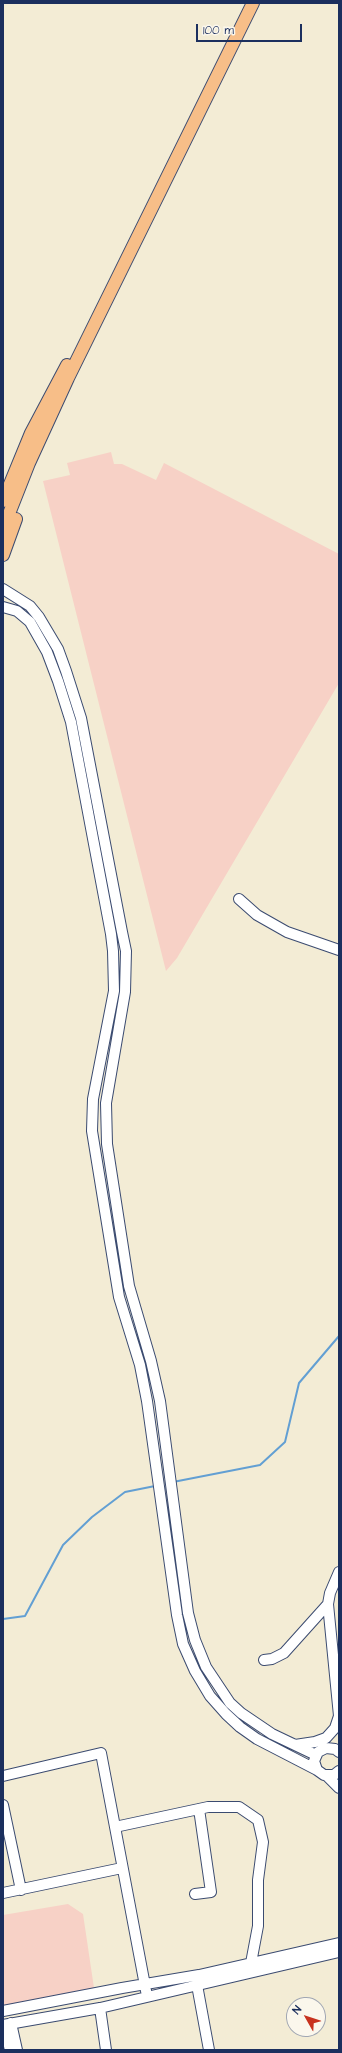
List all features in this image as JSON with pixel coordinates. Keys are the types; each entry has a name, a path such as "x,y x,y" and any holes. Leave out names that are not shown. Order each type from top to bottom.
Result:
{"main road":[{"path":"3,518 28,456 150,202 248,3"},
{"path":"3,500 30,433 75,358 253,3"},
{"path":"3,529 29,464 68,378 75,358"},
{"path":"3,555 46,441 73,382 75,358"}],"street":[{"path":"3,589 30,606 39,616 58,650 66,671 81,718 124,938 126,973 125,992 110,1071 106,1103 106,1127 132,1296 151,1361 160,1401 188,1613 199,1653 219,1688 230,1703 252,1721 294,1745 316,1755"},
{"path":"3,607 17,611 30,622 47,652 58,681 71,722 111,934 114,991 93,1099 92,1116 94,1148 119,1297 144,1384 176,1615 188,1657 210,1696 240,1727 279,1752 327,1776 339,1788"},
{"path":"239,899 258,915 287,932 339,950"},
{"path":"317,1770 314,1761 316,1755 321,1749 335,1750 338,1735 339,1717 328,1604 330,1593 338,1574"},
{"path":"264,1660 272,1659 284,1653 328,1604"},
{"path":"294,1745 315,1742 326,1738 334,1728 339,1717"},
{"path":"3,1776 101,1753 147,1996"},
{"path":"327,1776 334,1775 339,1771"},
{"path":"3,1806 21,1890"},
{"path":"115,1827 208,1807 239,1807 258,1820 264,1842 258,1880 258,1926 251,1964"},
{"path":"194,1894 211,1892 199,1809"},
{"path":"3,1893 122,1868"},
{"path":"3,2011 251,1964 339,1943"},
{"path":"5,2024 100,2008 339,1952"},
{"path":"197,1985 209,2050"},
{"path":"100,2008 106,2050"},
{"path":"5,2024 10,2050"},
{"path":"5,2024 17,2050"}],"shaded area":[{"path":"111,452 114,464 122,464 156,480 164,463 339,554 339,683 177,958 166,971 43,481 70,475 67,463"},
{"path":"68,1904 83,1914 94,1988 3,2006 3,1915"}],"waterway":[{"path":"173,1482 260,1465 285,1442 299,1383 339,1336"},
{"path":"3,1619 25,1616 63,1545 92,1517 125,1492 155,1486"}]}
